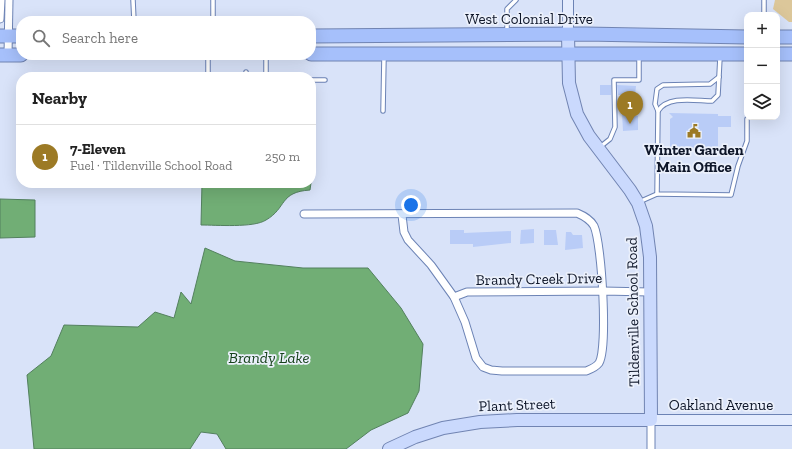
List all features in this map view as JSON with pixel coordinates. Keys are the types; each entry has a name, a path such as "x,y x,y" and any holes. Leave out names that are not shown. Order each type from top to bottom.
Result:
{"highway":[{"name":"West Colonial Drive","path":"316,36 568,34 744,37"},
{"path":"780,37 792,37"},
{"path":"316,54 744,54"},
{"path":"780,54 792,54"}],"main road":[{"name":"Tildenville School Road","path":"568,34 568,82 573,103 582,124 598,149 622,177 638,203 649,240 651,420"},
{"name":"Plant Street","path":"389,449 415,437 443,428 480,422 517,420 651,420"}],"street":[{"path":"0,19 1,0"},
{"path":"9,0 10,55"},
{"path":"568,0 568,34"},
{"path":"304,214 577,213 588,218 594,226 600,249 603,291 602,353 599,363 594,368 586,371 491,370 483,367 476,358 465,322 454,297 431,265 408,240 404,232 402,214"},
{"name":"Brandy Creek Drive","path":"454,297 466,292 650,292"},
{"name":"Oakland Avenue","path":"651,420 792,420"},
{"name":"Tildenville School Road","path":"651,420 651,449"}],"lane":[{"path":"133,0 134,16"},
{"path":"213,0 213,16"},
{"path":"507,34 507,9 516,0"},
{"path":"764,0 764,12"},
{"path":"383,111 384,54"},
{"path":"598,149 610,140 615,127 614,80 639,80 639,54"},
{"path":"658,111 661,106 671,101 712,102 718,95 720,54"},
{"path":"208,60 208,72"},
{"path":"266,60 266,72"},
{"path":"657,194 658,111 655,104 657,89 669,84 710,84 719,77"},
{"path":"316,80 325,80"},
{"path":"638,203 657,194 731,195 738,166 747,141 747,120"}],"shaded area":[{"path":"775,0 792,0 792,22 789,22 780,15 780,12 777,12 773,9"}],"water":[{"path":"202,188 310,188 310,190 300,191 288,197 273,215 260,223 225,226 201,225"},
{"path":"0,199 35,200 35,237 0,238"},
{"name":"Brandy Lake","path":"205,248 235,261 303,268 368,268 401,308 423,344 419,391 408,413 371,430 346,449 226,449 217,434 201,432 190,449 34,449 27,375 51,356 64,325 138,327 155,312 174,318 181,292 191,304"}],"building":[{"path":"600,85 611,85 611,95 600,95"},
{"path":"617,85 636,86 635,96 629,96 629,116 638,116 638,130 623,131 621,95 618,95"},
{"path":"669,113 718,114 718,116 731,116 731,127 718,127 718,148 670,148 670,119 673,117"},
{"path":"534,229 534,243 520,244 521,230"},
{"path":"450,230 464,230 464,233 511,231 511,243 473,247 473,244 450,244"},
{"path":"544,230 556,230 558,245 544,245"},
{"path":"566,232 571,232 573,235 582,235 583,248 565,250"}],"place":[{"name":"7-Eleven","path":"630,124"},
{"name":"Winter Garden Main Office","path":"694,131"}]}
